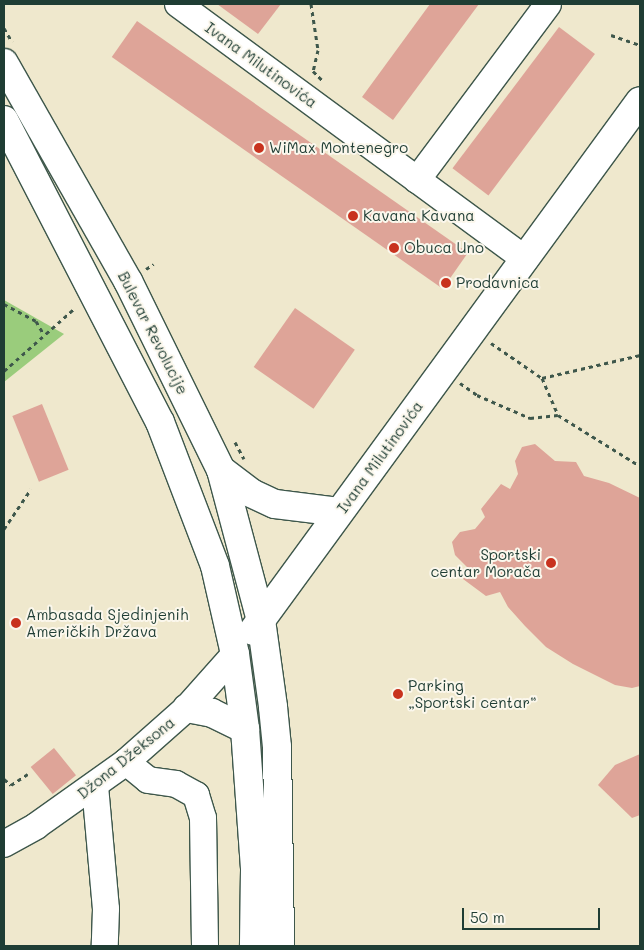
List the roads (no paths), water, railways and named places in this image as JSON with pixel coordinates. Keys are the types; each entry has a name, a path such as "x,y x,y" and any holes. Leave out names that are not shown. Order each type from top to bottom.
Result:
{"main road":[{"name":"Bulevar Revolucije","path":"4,63 128,281 221,470 261,620 277,747 280,946"},
{"name":"Ivana Milutinovića","path":"235,654 640,101"},
{"path":"4,120 160,422 204,531 235,654 245,729 255,870 254,946"},
{"path":"221,470 251,493 275,504 339,512"},
{"path":"187,708 212,713 245,729"}],"street":[{"name":"Ivana Milutinovića","path":"178,4 525,259"},
{"path":"417,180 548,4"},
{"name":"Džona Džeksona","path":"4,844 96,786 126,762 187,708 235,654"},
{"path":"126,762 148,780 176,784 196,795 203,818 204,946"},
{"path":"96,786 106,909 105,946"}],"place":[{"name":"WiMax Montenegro","path":"259,148"},
{"name":"Kavana Kavana","path":"353,216"},
{"name":"Obuca Uno","path":"394,248"},
{"name":"Prodavnica","path":"446,283"},
{"name":"Sportski centar Morača","path":"551,563"},
{"name":"Ambasada Sjedinjenih Američkih Država","path":"16,623"},
{"name":"Parking „Sportski centar“","path":"398,694"}]}
